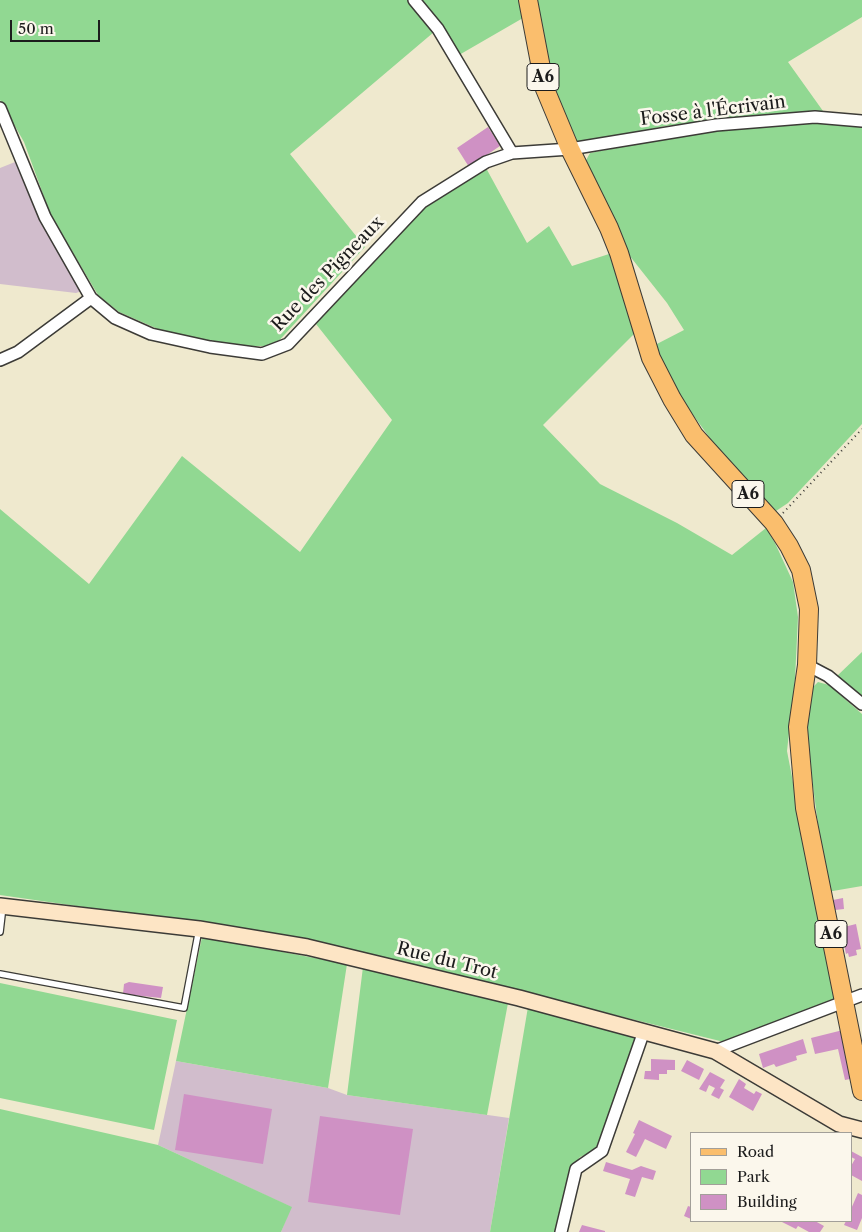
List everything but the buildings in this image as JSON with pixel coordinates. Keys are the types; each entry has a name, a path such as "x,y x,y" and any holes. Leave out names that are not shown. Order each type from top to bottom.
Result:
{"main road":[{"name":"A6","path":"528,0 545,89 570,149 609,228 619,253 651,358 694,435 774,522 801,570 809,609 807,665 798,726 805,808 862,1091"},
{"name":"Rue du Trot","path":"1,906 199,929 306,947 357,958 644,1031 716,1051 839,1124 862,1130"}],"street":[{"path":"414,0 438,29 512,153"},
{"path":"0,108 45,217 91,298 18,352 0,360"},
{"name":"Fosse à l'Écrivain","path":"570,149 716,125 816,117 862,121"},
{"name":"Rue des Pigneaux","path":"91,298 115,318 152,334 210,348 262,354 288,344 422,202 486,162 512,153 570,149"},
{"path":"807,665 828,676 862,704"},
{"path":"716,1051 862,995"},
{"path":"561,1232 576,1169 602,1151 644,1031"}],"lane":[{"path":"0,932 1,906"},
{"path":"0,974 184,1008 199,929"}],"path":[{"path":"774,522 862,429"}],"shaded area":[{"path":"15,162 38,217 82,291 76,293 0,284 0,168"},
{"path":"176,1061 328,1088 347,1095 509,1118 490,1232 281,1232 291,1207 158,1145"}],"green space":[{"path":"0,0 409,0 434,32 290,154 365,247 274,346 243,346 167,333 119,312 98,295 51,216 24,142 0,100"},
{"path":"417,0 521,0 523,18 459,55"},
{"path":"535,0 862,0 862,17 788,62 823,111 665,126 576,145 549,78"},
{"path":"814,122 862,127 862,424 788,503 776,511 720,452 675,390 653,346 684,330 667,303 629,255 585,162 590,153 695,133"},
{"path":"486,168 527,243 549,226 572,266 609,254 636,332 543,425 600,484 677,523 732,555 766,528 793,582 798,617 795,679 787,751 835,1001 724,1042 313,940 0,895 0,509 89,584 182,456 300,552 392,420 316,324 421,210"},
{"path":"862,652 862,697 837,676"},
{"path":"818,682 829,685 862,714 862,886 827,892 805,726 811,689"},
{"path":"202,937 347,964 328,1088 176,1061"},
{"path":"363,967 508,1003 487,1115 347,1095"},
{"path":"0,983 177,1020 154,1130 0,1098"},
{"path":"528,1007 635,1037 635,1047 601,1148 580,1157 572,1169 556,1232 490,1232"},
{"path":"0,1109 158,1145 292,1207 281,1232 0,1232"}]}
